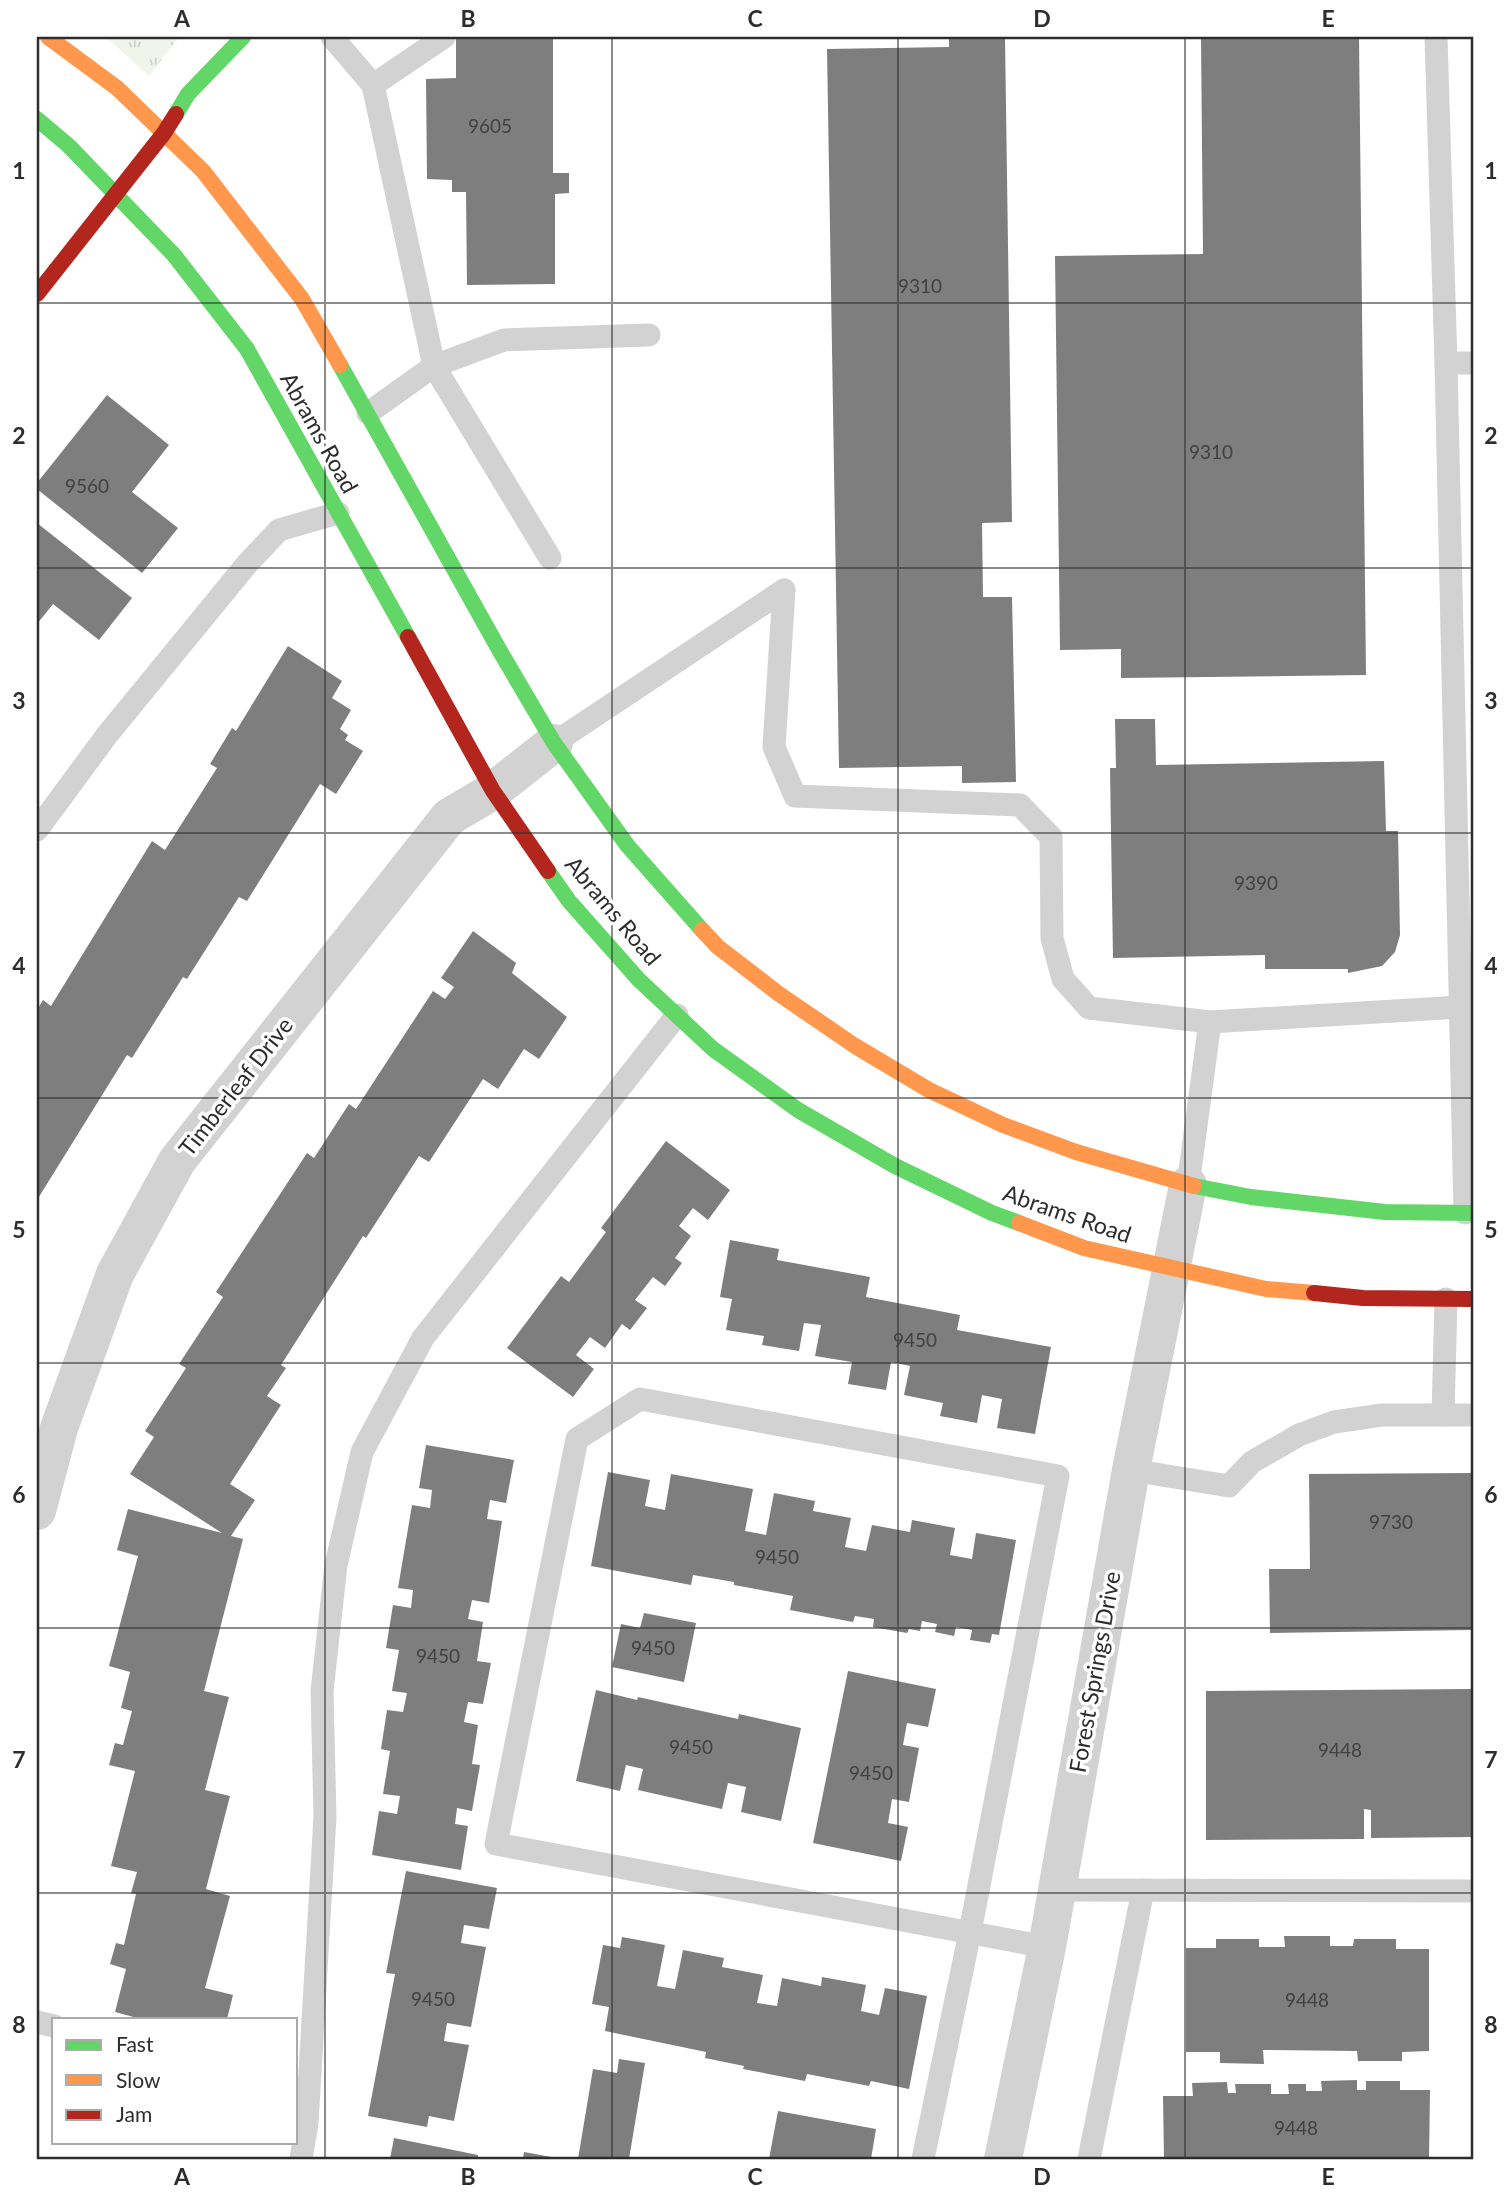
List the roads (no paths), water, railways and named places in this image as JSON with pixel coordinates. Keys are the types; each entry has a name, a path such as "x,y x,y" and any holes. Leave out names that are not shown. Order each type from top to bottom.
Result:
{"main road":[{"path":"48,37 117,88 203,171 302,299 554,743 627,845 718,947 779,994 865,1052 929,1090 1003,1125 1076,1152 1188,1185 1251,1197 1385,1212 1469,1213"},
{"path":"37,294 164,133 188,94 243,37"},
{"name":"Abrams Road","path":"37,119 69,146 174,255 247,349 493,791 569,901 639,980 713,1049 798,1110 895,1166 992,1213 1084,1248 1266,1289 1363,1298 1473,1299"}],"street":[{"name":"Timberleaf Drive","path":"37,1511 59,1428 115,1274 177,1161 449,817 493,791 554,743"},
{"name":"Forest Springs Drive","path":"1003,2159 1047,1947 1132,1470 1188,1185"}],"lane":[{"path":"332,37 373,85 434,366 550,558"},
{"path":"373,85 444,37"},
{"path":"1436,37 1446,363 1464,764 1460,1007 1469,1213"},
{"path":"368,413 434,366 504,340 649,335"},
{"path":"1446,363 1473,363"},
{"path":"37,830 107,735 247,564 279,530 338,513"},
{"path":"554,743 784,590 774,747 795,796 1020,805 1051,837 1052,937 1063,979 1089,1008 1210,1022 1460,1007"},
{"path":"301,2159 307,2123 302,2083 325,1816 322,1691 336,1565 362,1452 423,1338 677,1015"},
{"path":"1188,1185 1210,1022"},
{"path":"1443,1415 1446,1299"},
{"path":"923,2159 970,1932 1058,1476 640,1399 577,1438 496,1844 970,1932 1047,1947"},
{"path":"1132,1470 1228,1486 1252,1462 1299,1435 1334,1422 1382,1415 1473,1415"},
{"path":"1057,1890 1473,1891"},
{"path":"1089,2159 1143,1890"}]}
